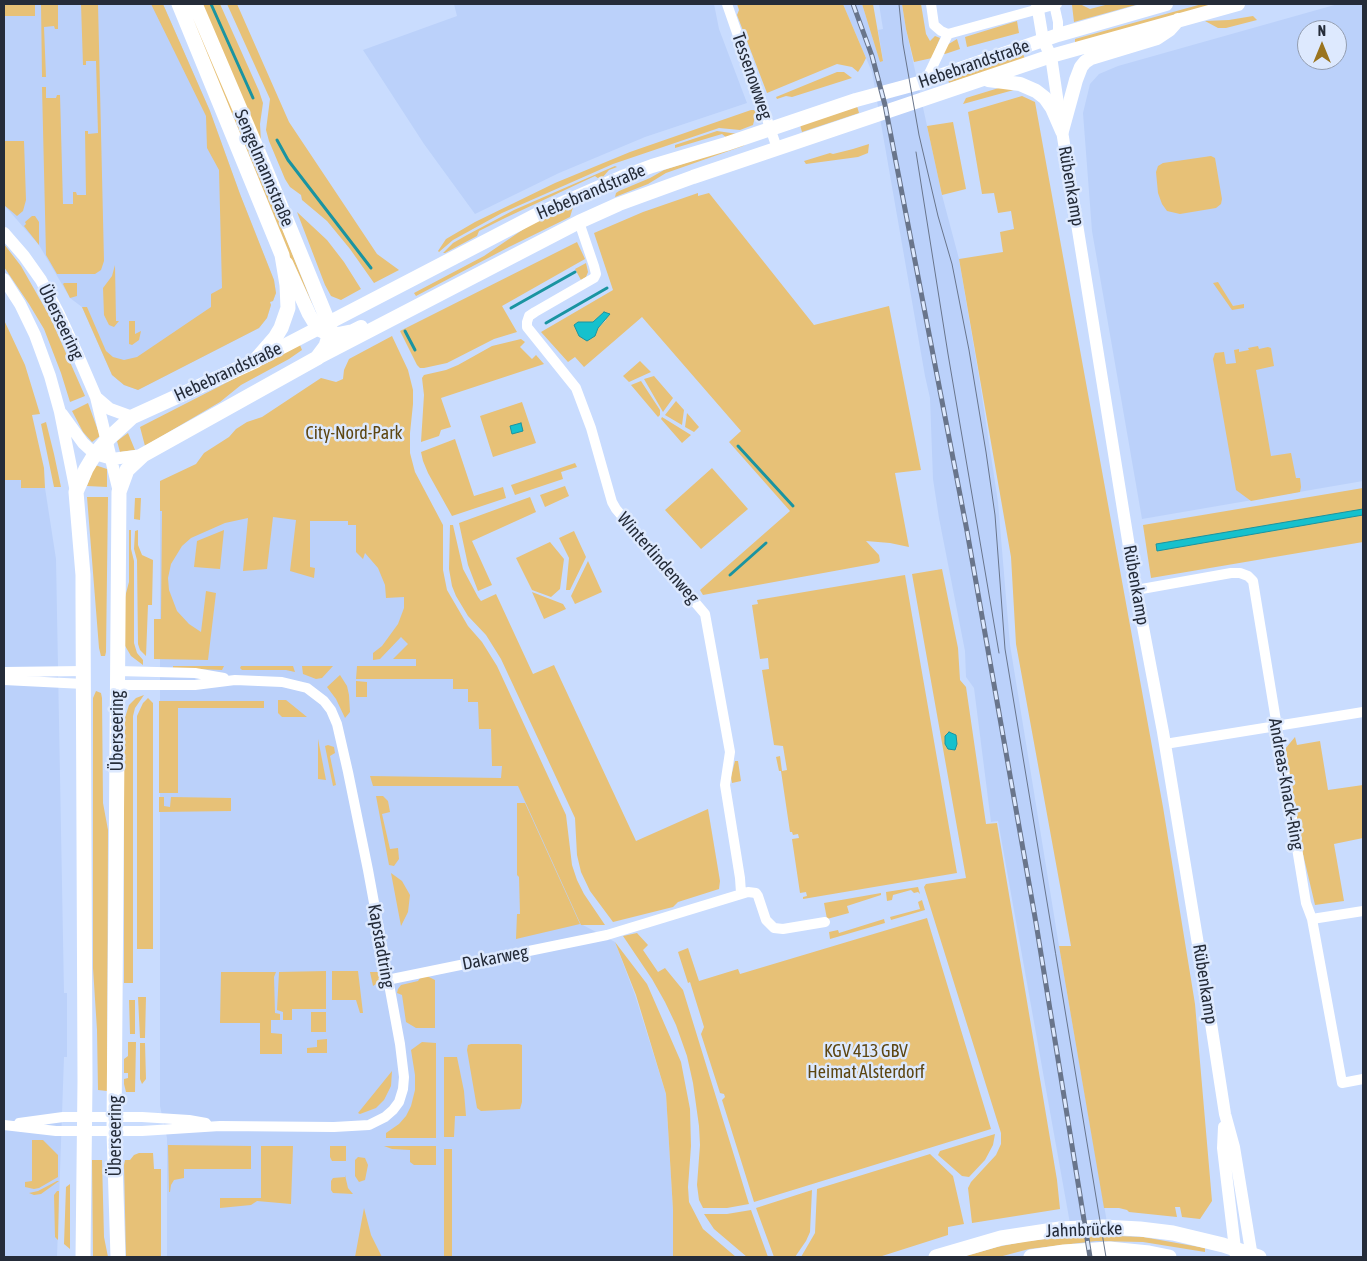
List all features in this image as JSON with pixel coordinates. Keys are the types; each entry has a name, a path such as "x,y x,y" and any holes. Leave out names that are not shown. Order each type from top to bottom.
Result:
{"main road":[{"name":"Sengelmannstraße","path":"179,4 282,255 310,314 326,328"},
{"name":"Sengelmannstraße","path":"195,4 263,163 326,328"},
{"name":"Hebebrandstraße","path":"76,492 95,454 132,417 326,328 346,314 538,214 590,190 652,166 726,144 856,100 923,81 1042,40 1147,7 1166,4"},
{"name":"Hebebrandstraße","path":"119,492 127,470 142,455 317,358 354,335 406,312 579,222 619,204 777,148 1051,56 1238,4"},
{"path":"1062,131 1076,80 1085,62 1091,58 1157,38 1169,30 1179,19"},
{"path":"982,80 1020,84 1036,91 1045,98 1052,108 1062,131"},
{"path":"610,182 606,188 606,196 611,202 619,204"},
{"path":"579,222 580,204 590,190"},
{"name":"Sengelmannstraße","path":"255,361 278,333 288,308 288,285 282,255"},
{"path":"317,358 326,346 326,328 354,335"},
{"name":"Überseering","path":"76,492 83,575 84,1257"},
{"name":"Überseering","path":"118,1257 115,1124 119,492"},
{"name":"Jahnbrücke","path":"936,1257 976,1244 1025,1234 1080,1228 1122,1228 1173,1233 1235,1253 1254,1256"},
{"name":"Jahnbrücke","path":"1031,1257 1085,1250 1125,1251 1169,1257"}],"street":[{"name":"Tessenowweg","path":"726,4 777,148"},
{"path":"931,4 934,25 940,31 948,34 1038,6 1055,4"},
{"name":"Rübenkamp","path":"1051,56 1058,35 1055,4"},
{"name":"Rübenkamp","path":"1038,6 1042,40 1051,56 1136,590 1165,744 1225,1114 1234,1147 1254,1256"},
{"path":"923,81 948,34"},
{"name":"Winterlindenweg","path":"579,222 596,274 594,278 529,316 527,327 576,388 593,436 612,502 616,509 704,611 707,618 729,747 730,757 725,776 725,785 741,893"},
{"name":"Überseering","path":"4,233 41,280 58,312 96,397 119,492"},
{"name":"Überseering","path":"4,279 20,304 35,335 60,412 76,492"},
{"path":"96,397 110,409 132,417"},
{"path":"60,412 83,443 95,454 112,459 142,455"},
{"name":"Andreas-Knack-Ring","path":"1136,590 1231,573 1240,573 1248,576 1253,581 1306,903 1312,919 1342,1083 1363,1079"},
{"path":"4,672 84,678"},
{"name":"Kapstadtring","path":"115,1124 142,1131 220,1126 369,1125 385,1117 399,1102 404,1077 352,791 335,718 324,701 307,688 282,682 235,680 195,673 118,678"},
{"path":"4,680 84,678"},
{"path":"1165,744 1363,712"},
{"path":"741,893 756,893 766,920 774,928 783,929 826,922"},
{"name":"Dakarweg","path":"387,980 602,936 654,922 741,893"},
{"path":"1312,919 1363,910"},
{"name":"Rübenkamp","path":"1225,1114 1223,1148 1235,1253"},
{"name":"Kapstadtring","path":"115,1124 142,1116 189,1120 220,1126"},
{"path":"4,1125 56,1118 85,1124 115,1124"},
{"path":"85,1124 115,1124"}],"shaded area":[{"path":"4,4 163,4 210,111 274,280 276,293 273,301 270,302 271,305 267,318 259,328 138,390 124,385 112,375 82,307 70,298 39,245 4,205"},
{"path":"454,4 714,4 719,29 747,103 645,137 559,173 475,214 424,144 363,50 457,16"},
{"path":"843,4 862,4 880,61 883,60 878,30 883,29 879,4 902,4 942,195 959,259 998,502 1010,645 1059,946 1113,1257 1076,1257 998,821 991,822 974,688 966,677 965,651 933,479 930,398 872,72"},
{"path":"1338,4 1363,4 1363,481 1142,519 1092,231 1083,113 1090,84 1099,74 1118,66"},
{"path":"604,312 610,314 598,328 595,336 587,341 579,336 574,325 578,322 593,322"},
{"path":"521,423 523,431 512,434 510,426"},
{"path":"4,480 21,480 22,488 45,488 56,559 64,993 67,993 67,1057 64,1057 57,1257 4,1257"},
{"path":"1363,509 1363,515 1157,551 1156,544"},
{"path":"160,511 285,512 387,526 466,671 581,924 615,942 635,995 666,1094 673,1210 673,1257 167,1257 167,1138 160,1106"},
{"path":"949,732 956,735 957,744 955,750 948,749 945,744 945,736"}],"green space":[{"path":"4,4 35,4 35,16 4,16"},
{"path":"41,4 58,4 58,29 55,29 54,26 44,27 46,77 42,77"},
{"path":"81,4 98,4 104,261 101,270 95,274 57,274 46,255 42,87 46,87 46,98 56,98 57,95 60,95 63,204 73,204 73,192 76,192 77,195 86,195 85,131 88,131 88,134 98,133 96,61 86,61 86,65 83,65"},
{"path":"151,4 163,4 210,111 274,280 276,293 273,301 270,302 271,305 267,318 259,328 138,390 124,385 112,375 82,307 87,307 106,351 113,357 124,360 137,357 211,307 211,294 222,288 219,170 207,148 206,116"},
{"path":"184,4 189,4 228,94 306,288 312,304 310,306"},
{"path":"202,4 220,4 259,91 263,103 260,124 261,142"},
{"path":"227,4 237,4 289,122 377,254 399,270 374,283 327,221 302,200 301,195 290,187 269,141 266,130 270,99"},
{"path":"737,4 843,4 866,58 858,72 852,67 837,64 767,93 737,15 739,10"},
{"path":"862,4 873,4 883,61 880,62"},
{"path":"902,4 921,4 926,34 930,41 935,36 940,38 932,58 914,62"},
{"path":"1080,4 1090,9 1109,4 1139,4 1074,22 1072,5"},
{"path":"1202,4 1216,4 1075,43 1075,39"},
{"path":"1253,16 1257,20 1226,28 1218,28 1205,21 1229,20"},
{"path":"1017,21 1019,33 967,47 965,37"},
{"path":"957,39 960,49 945,54 942,53 947,45"},
{"path":"1023,54 1025,59 949,83 948,79"},
{"path":"837,72 844,72 852,78 792,97 786,96 777,99 776,97"},
{"path":"1002,87 1021,88 963,104 966,98"},
{"path":"1022,96 1035,102 1163,807 1195,1004 1212,1201 1200,1219 1182,1217 1180,1207 1175,1207 1177,1217 1129,1212 1119,1208 1104,1208 1059,946 1071,946 1016,644 1011,557 959,259 1003,252 1000,232 1014,229 1011,211 998,213 994,193 982,194 968,112"},
{"path":"857,106 859,113 802,132 800,125"},
{"path":"754,110 756,113 753,125 740,130 719,128 613,164 502,213 453,240 438,251 446,239 475,222 555,183 630,152"},
{"path":"953,122 966,189 942,195 927,126"},
{"path":"717,131 738,134 727,138 722,134 675,148 675,145"},
{"path":"4,141 24,141 26,200 23,211 17,216 4,205"},
{"path":"749,142 743,146 666,173 648,184 615,197 619,191 664,170"},
{"path":"869,144 868,153 858,157 806,164 804,161 830,153 833,154"},
{"path":"1211,156 1215,158 1222,199 1221,204 1216,208 1180,214 1167,211 1158,193 1156,172 1158,166 1163,163"},
{"path":"615,166 617,167 609,170 602,178 599,179 595,176 505,218 479,231 477,236 443,253 453,243 514,210"},
{"path":"698,193 698,196 709,193 814,325 889,306 921,470 895,473 909,547 866,541 879,555 880,561 878,563 703,595 700,590 790,511 729,442 741,431 642,317 584,367 575,357 568,362 541,332 613,290 594,233 643,212","holes":["604,312 606,320 598,328 594,336 578,322 593,322"]},
{"path":"574,204 570,217 416,296 414,293 484,256 534,222"},
{"path":"297,212 327,240 361,289 341,300 331,296"},
{"path":"32,216 35,216 39,222 39,245 24,226 25,222"},
{"path":"577,242 585,259 502,306 517,332 494,339 447,363 424,368 420,368 417,365 400,331"},
{"path":"4,244 21,266 50,317 85,396 70,402 44,329 4,267"},
{"path":"586,263 588,272 586,277 581,280 575,269"},
{"path":"115,265 116,321 119,321 114,327 109,325 104,315 103,288 112,276"},
{"path":"1218,282 1233,306 1244,304 1244,308 1232,310 1213,283"},
{"path":"64,283 77,283 77,296 70,298"},
{"path":"4,320 25,365 40,414 32,415 44,468 45,488 21,488 21,480 4,480"},
{"path":"129,321 135,321 135,334 141,331 139,340 132,345 129,344"},
{"name":"City-Nord-Park","path":"392,336 408,370 413,390 410,453 415,472 443,525 443,570 447,590 468,626 482,642 497,666 566,815 572,865 577,880 605,925 581,925 518,786 373,786 370,776 501,778 502,766 492,766 491,729 479,729 478,702 468,702 468,689 453,689 453,679 356,679 357,666 416,666 416,659 393,659 408,644 401,637 380,659 373,660 373,653 382,646 398,624 404,608 404,597 386,598 385,585 378,568 365,553 363,559 356,552 356,525 348,525 348,521 310,521 310,567 315,568 314,578 290,571 296,520 273,517 267,569 243,571 248,518 225,523 191,538 182,546 171,564 168,578 169,590 177,611 189,624 201,632 206,591 216,593 208,660 154,659 154,619 161,619 162,511 160,511 160,481 196,464 204,453 229,437 236,429 247,422 262,417 321,378 336,382 343,379 344,370 349,359"},
{"path":"521,339 525,342 520,347 532,359 536,355 544,364 441,398 451,427 441,430 439,436 421,442 424,395 422,378 424,375 458,365 492,346"},
{"path":"300,345 302,350 289,359 241,385 220,402 145,446 140,427"},
{"path":"1258,346 1259,349 1271,348 1274,366 1256,370 1271,456 1291,453 1296,478 1300,478 1301,487 1300,492 1251,501 1236,490 1213,359 1215,353 1224,352 1226,364 1236,363 1234,350 1239,349 1239,352"},
{"path":"640,361 651,372 629,382 623,376"},
{"path":"654,376 673,398 663,412 644,379"},
{"path":"641,381 660,410 658,417 631,385"},
{"path":"676,401 684,410 682,425 665,415"},
{"path":"522,402 536,443 493,457 480,416"},
{"path":"88,403 100,436 92,442 83,432 72,411"},
{"path":"687,413 699,427 694,432 685,427"},
{"path":"662,417 691,435 682,443 661,419"},
{"path":"46,422 61,487 54,487 41,424"},
{"path":"128,433 135,450 120,452 117,441"},
{"path":"455,439 474,496 503,487 506,498 452,516 428,473 421,452"},
{"path":"575,463 577,467 561,472 563,479 515,495 511,485"},
{"path":"95,465 107,469 107,487 87,486"},
{"path":"712,468 748,509 701,549 665,510"},
{"path":"565,486 569,496 545,507 540,495"},
{"path":"1363,488 1363,542 1151,578 1143,525"},
{"path":"87,497 108,497 105,656 101,656 99,648"},
{"path":"530,497 536,512 472,541 492,585 478,591 468,565 459,523"},
{"path":"135,498 141,498 140,520 134,519"},
{"path":"450,525 453,525 463,569 478,597 481,601 496,594 533,674 554,665 636,841 708,809 720,881 719,889 678,902 673,907 613,922 590,891 581,872 577,855 575,818 501,659 486,635 468,616 452,586 449,569"},
{"path":"129,530 131,530 131,549 134,561 134,643 137,653 143,660 143,665 131,656 124,644 125,597 129,582"},
{"path":"138,530 138,545 142,555 153,560 152,605 148,605 146,656 140,650 138,644 137,560 134,549 135,531"},
{"path":"224,530 220,569 194,567 197,541"},
{"path":"574,531 586,557 570,590 566,590 569,558 559,538"},
{"path":"550,542 564,559 560,589 551,597 532,590 516,558"},
{"path":"588,561 602,592 575,604 571,596"},
{"path":"942,569 958,648 960,680 966,687 986,824 997,823 1057,1180 1060,1209 972,1223 968,1188 971,1182 996,1155 1001,1144 1001,1133 924,887 926,884 966,878 912,574"},
{"path":"905,575 957,873 803,899 803,897 807,896 806,892 800,893 792,839 799,838 798,834 793,835 790,832 781,771 779,771 776,757 780,756 782,771 787,770 783,746 774,745 762,670 769,669 768,658 760,659 752,605 758,604 757,600"},
{"path":"532,592 563,604 566,609 544,619"},
{"path":"173,666 224,666 222,670 173,668"},
{"path":"241,666 293,666 295,672 286,670 242,670"},
{"path":"302,666 333,666 322,678 316,679 303,674"},
{"path":"340,675 347,686 349,695 350,712 345,718 336,699 327,687"},
{"path":"356,681 367,682 367,697 356,697"},
{"path":"96,691 101,693 102,698 103,803 108,830 107,1091 98,1090 93,968 93,698"},
{"path":"144,695 135,708 133,716 133,983 124,983 124,721 129,705 136,698"},
{"path":"148,698 153,703 153,949 137,949 137,716 143,703"},
{"path":"278,700 286,700 307,717 282,717 278,713"},
{"path":"159,701 264,701 264,708 178,708 178,793 159,793"},
{"path":"1295,737 1297,745 1320,741 1328,790 1363,785 1363,838 1334,844 1344,901 1315,905 1299,837 1285,749"},
{"path":"318,739 326,780 318,779"},
{"path":"325,746 334,747 335,753 330,756 336,785 333,786"},
{"path":"735,761 738,761 741,781 732,783 731,777"},
{"path":"376,796 383,796 388,801 390,812 382,814 390,849 398,848 399,859 394,866 389,865"},
{"path":"159,797 164,797 164,806 170,807 171,797 231,798 231,811 159,812"},
{"path":"517,803 525,803 580,924 516,939 517,914 520,914 519,877 517,875"},
{"path":"391,873 402,881 410,895 408,912 401,926"},
{"path":"918,887 920,894 918,892 914,893 911,890 893,895 892,900 887,901 886,892"},
{"path":"881,893 881,895 847,906 849,913 827,919 824,903"},
{"path":"922,900 925,910 891,920 890,917 920,909 918,902"},
{"name":"KGV 413 GBV Heimat Alsterdorf","path":"927,918 991,1129 754,1202 722,1100 725,1097 724,1094 720,1093 701,1034 704,1027 690,982 688,983 678,952 688,948 699,981 738,969 740,974"},
{"path":"884,919 885,923 830,939 829,932 838,930 839,933"},
{"path":"637,933 648,945 643,950 658,972 665,968 683,990 749,1204 727,1208 703,1208 699,1200 697,1185 700,1145 699,1126 687,1056 676,1025 665,1002 623,936"},
{"path":"615,942 647,984 681,1062 690,1109 689,1202 703,1229 736,1257 673,1257 673,1210 666,1094 636,995"},
{"path":"326,971 326,1009 292,1009 292,1020 283,1020 283,1012 277,1010 279,972"},
{"path":"332,971 358,971 363,1013 360,1013 356,1000 332,1000"},
{"path":"221,972 276,972 274,977 275,1013 280,1014 280,1020 271,1020 271,1033 282,1034 282,1054 260,1054 260,1023 220,1023"},
{"path":"370,972 379,972 381,981 373,986"},
{"path":"423,974 435,980 435,1028 416,1028 406,1022 402,995 397,993 401,985 418,981"},
{"path":"138,997 146,997 145,1038 140,1038"},
{"path":"129,1000 135,1000 135,1034 130,1034"},
{"path":"311,1012 326,1012 326,1032 311,1032"},
{"path":"327,1039 327,1053 307,1053 307,1048 317,1047 317,1040"},
{"path":"128,1042 136,1042 135,1092 126,1092 124,1084 124,1079 128,1078 128,1073 124,1073 124,1059 128,1056"},
{"path":"422,1042 436,1043 436,1138 386,1138 386,1133 399,1124 411,1106 415,1090 415,1075 411,1050"},
{"path":"140,1043 145,1043 146,1079 142,1084 140,1079"},
{"path":"468,1045 522,1045 522,1102 520,1109 481,1111 477,1108 467,1050"},
{"path":"444,1057 457,1057 464,1091 466,1116 455,1116 454,1137 444,1137"},
{"path":"392,1071 391,1086 384,1100 376,1108 358,1113"},
{"path":"995,1134 993,1145 985,1160 969,1177 962,1176 938,1155 940,1151"},
{"path":"32,1140 43,1140 58,1155 58,1177 34,1189 25,1187 25,1182 32,1181"},
{"path":"168,1145 251,1146 251,1169 184,1169 184,1178 174,1180 169,1192"},
{"path":"261,1146 293,1146 291,1204 257,1201 251,1205 220,1208 220,1198 261,1198"},
{"path":"330,1146 346,1146 346,1161 332,1161"},
{"path":"384,1146 436,1146 436,1165 414,1165 410,1162 410,1150 392,1149"},
{"path":"444,1149 452,1149 452,1257 444,1257"},
{"path":"139,1153 153,1153 154,1169 161,1169 161,1257 126,1257 124,1165 125,1160 130,1160"},
{"path":"930,1154 953,1176 964,1224 948,1227 948,1235 879,1257 801,1257 815,1233 817,1189"},
{"path":"358,1157 365,1158 368,1165 365,1180 359,1182 355,1176 355,1160"},
{"path":"92,1160 102,1160 104,1237 108,1257 93,1257"},
{"path":"345,1175 348,1188 353,1194 333,1193 331,1181 333,1178 345,1177"},
{"path":"59,1181 41,1194 34,1195 29,1193 38,1191"},
{"path":"70,1184 70,1249 64,1244 66,1187"},
{"path":"812,1190 810,1232 806,1241 795,1257 774,1257 756,1208"},
{"path":"59,1191 58,1240 55,1237 54,1195"},
{"path":"364,1208 371,1235 382,1257 355,1257"},
{"path":"751,1210 768,1257 747,1257 714,1229 704,1214 727,1214"},
{"path":"1087,1235 1143,1237 1205,1248 1205,1252 1143,1242 1096,1241 1029,1249 999,1257 962,1257 1027,1241"}],"waterway":[{"path":"211,4 253,98"},
{"path":"277,140 288,160 371,268"},
{"path":"511,308 575,272"},
{"path":"546,323 607,288"},
{"path":"405,331 415,350"},
{"path":"738,446 793,506"},
{"path":"730,575 766,543"}],"tram line":[{"path":"899,4 903,44 919,135 938,216 952,264 986,452 995,515 1005,649 1106,1257"},
{"path":"916,152 999,653"}],"railway":[{"path":"853,4 872,56 885,105 967,531 1036,923 1090,1257"}]}
